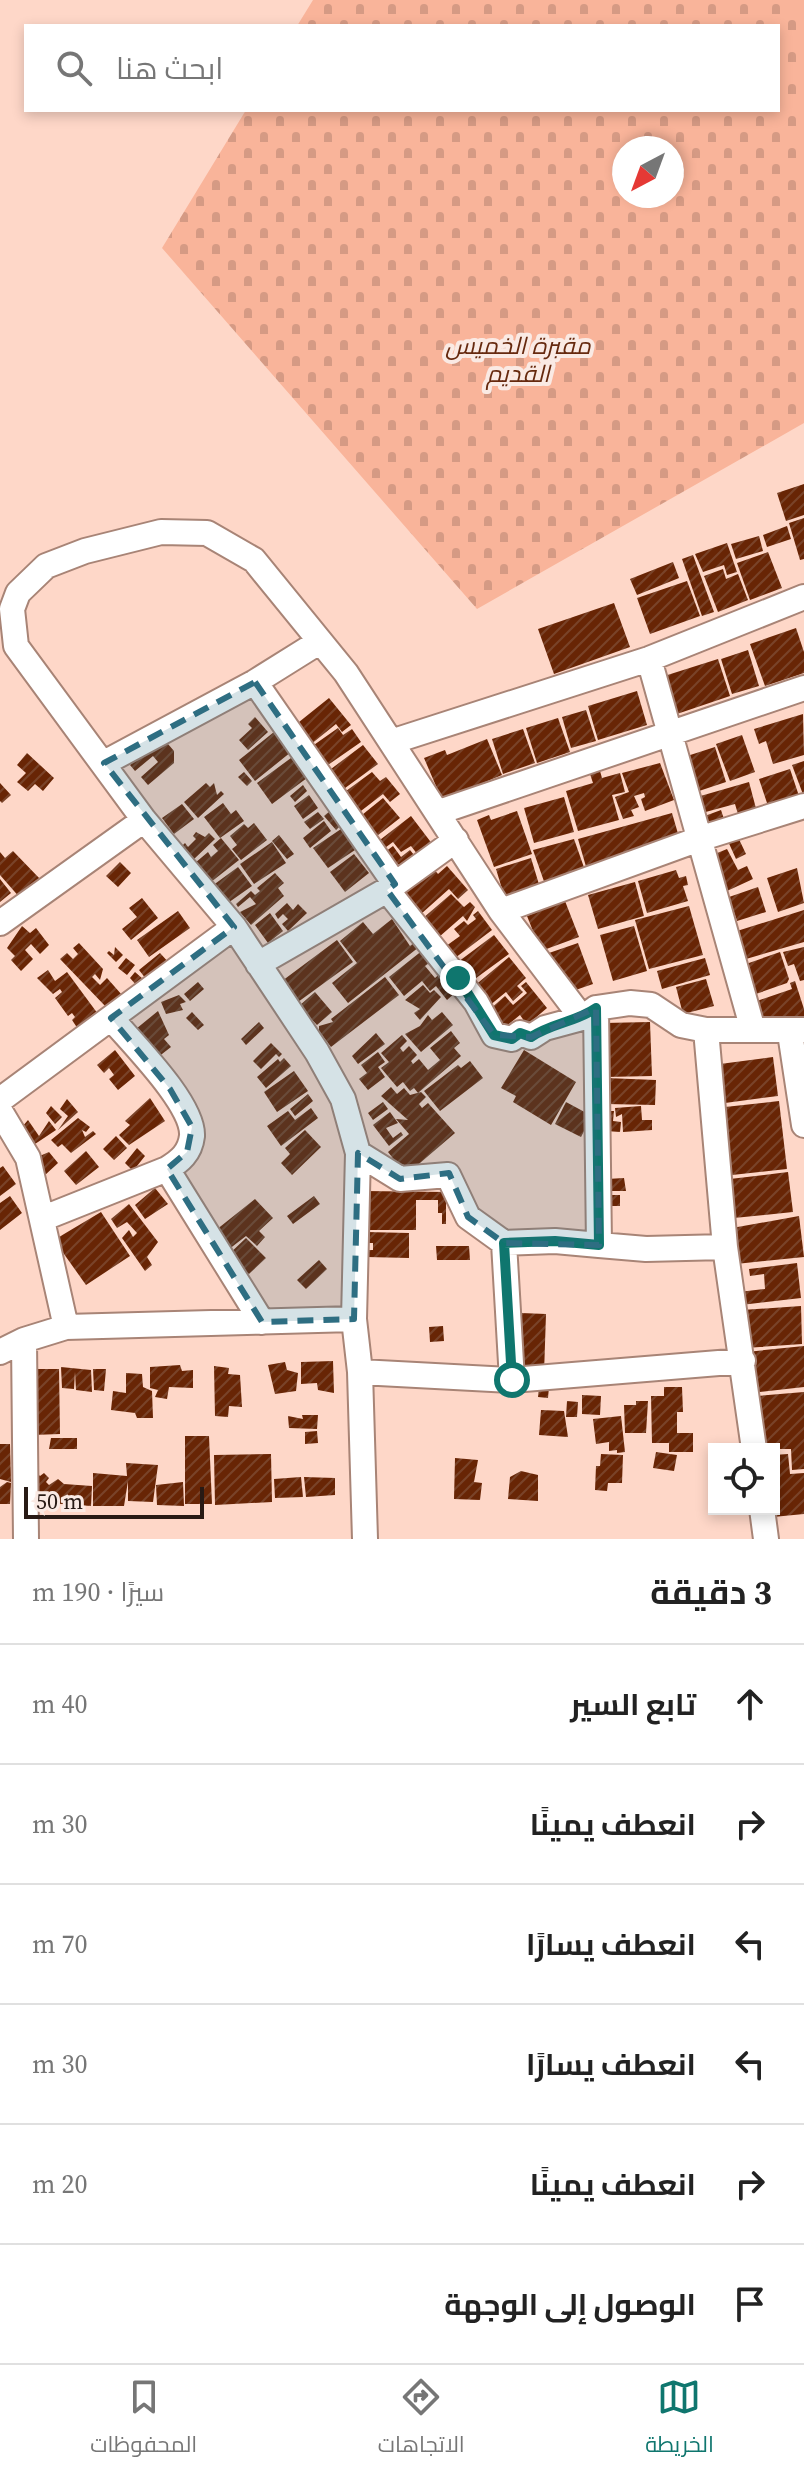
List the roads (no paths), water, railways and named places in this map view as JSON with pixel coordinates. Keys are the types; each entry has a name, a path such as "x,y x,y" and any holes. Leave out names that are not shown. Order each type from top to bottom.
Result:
{"street":[{"path":"365,1539 360,1372 354,1319 358,1153 343,1099 317,1052 234,927 144,820 16,646 12,632 12,609 18,593 46,566 85,551 161,532 207,533 254,560 394,741 501,911 589,1013 599,1245"},
{"path":"394,741 649,659 804,597"},
{"path":"104,763 255,682 319,642"},
{"path":"649,659 702,838 753,1030"},
{"path":"255,682 391,887 476,1002 494,1035 512,1039 520,1033 531,1037 545,1028 630,1003 651,1005 681,1025 706,1030 797,1031 804,1125"},
{"path":"439,812 804,688"},
{"path":"501,911 702,838 804,806"},
{"path":"0,923 144,820"},
{"path":"258,964 391,887 456,840"},
{"path":"0,1100 234,927"},
{"path":"44,1218 167,1169 182,1160 187,1152 192,1127 170,1089 111,1018"},
{"path":"706,1030 725,1247 753,1443"},
{"path":"0,1111 28,1158 44,1218 66,1327"},
{"path":"358,1153 400,1179 448,1175 468,1217 504,1243 555,1241 646,1249 725,1247"},
{"path":"167,1169 262,1322"},
{"path":"504,1243 512,1380"},
{"path":"0,1352 24,1340 66,1327 354,1319"},
{"path":"24,1340 26,1539"},
{"path":"360,1372 512,1380 743,1361"},
{"path":"763,1515 766,1539"}],"park label":[{"name":"مقبرة الخميس القديم","path":"518,360"}]}
